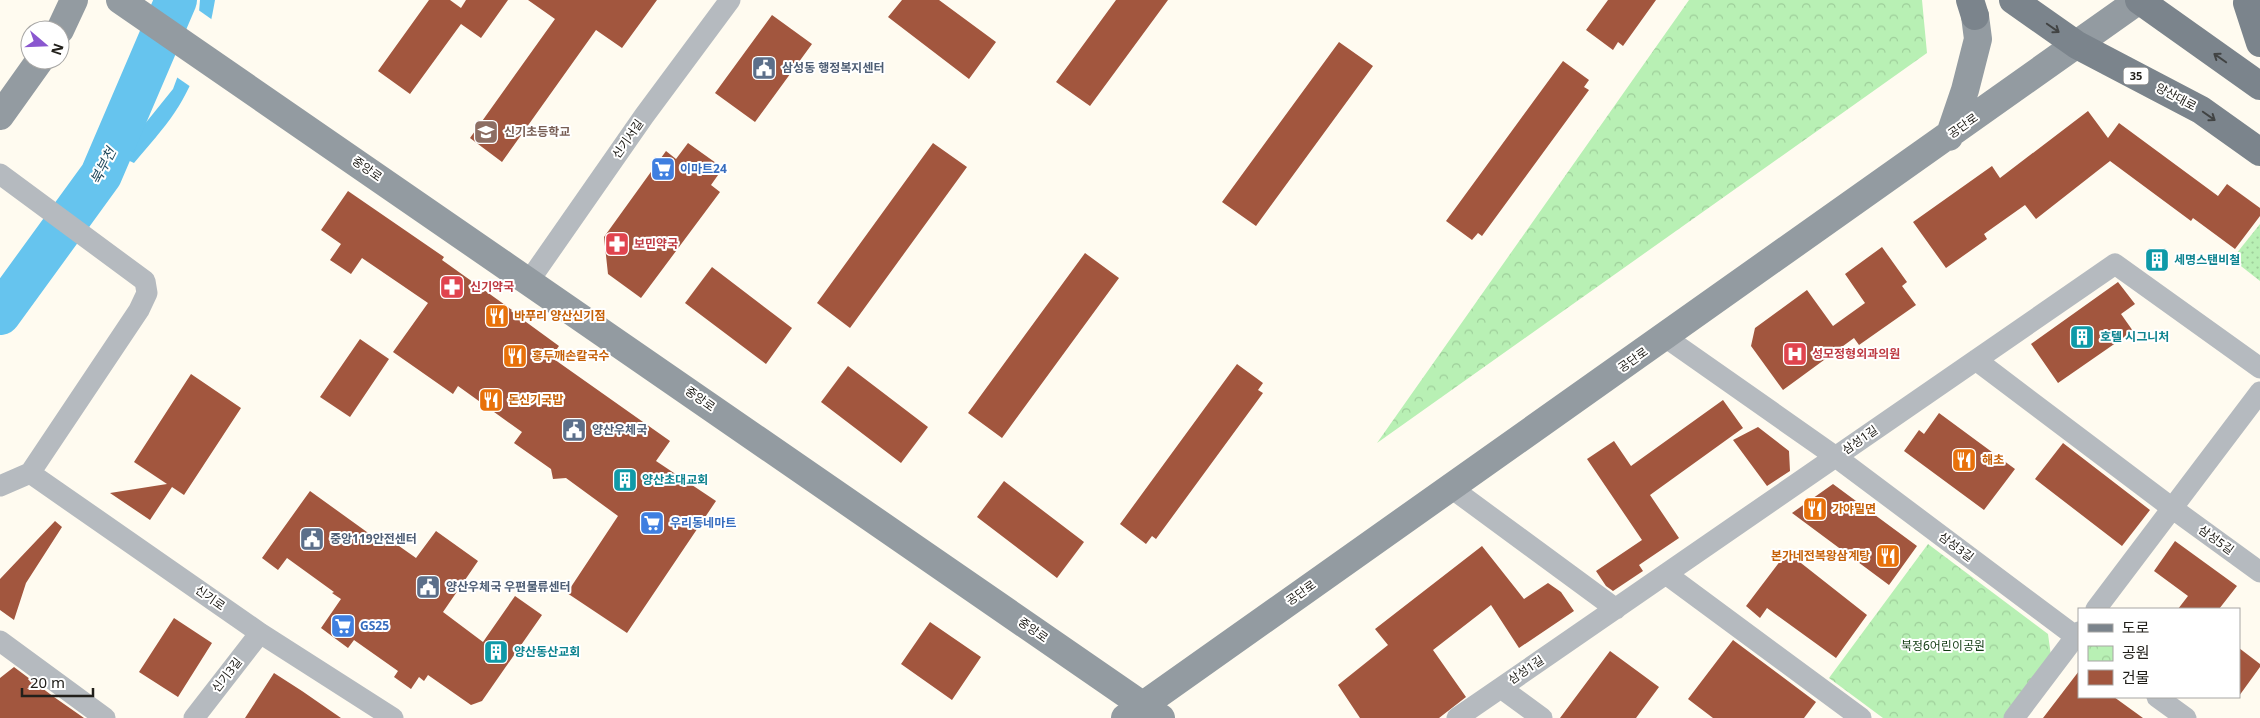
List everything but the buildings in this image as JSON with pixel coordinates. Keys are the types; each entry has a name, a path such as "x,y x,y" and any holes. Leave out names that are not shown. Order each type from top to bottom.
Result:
{"main road":[{"name":"양산대로","path":"2013,0 2077,45 2201,110 2260,152"},
{"path":"2139,0 2260,86"},
{"path":"2247,2 2260,43"}],"street":[{"path":"65,20 74,0"},
{"name":"신기서길","path":"530,281 644,116 730,0"},
{"name":"공단로","path":"1142,714 1450,487 1665,337 2139,0"},
{"name":"중앙로","path":"124,3 530,281 1142,714"},
{"path":"1949,136 1965,90 1978,40 1973,8"},
{"path":"0,116 33,70"},
{"path":"0,486 30,473 139,310 147,293 145,281 3,175"},
{"name":"삼성1길","path":"1457,718 2116,264 2260,368"},
{"name":"삼성3길","path":"1665,337 1836,457 2078,636 2014,718"},
{"name":"삼성5길","path":"1976,360 2260,572"},
{"path":"2097,608 2260,392"},
{"name":"신기로","path":"30,473 260,633 392,718"},
{"path":"1450,487 1616,609"},
{"path":"1666,574 1861,718"},
{"name":"신기3길","path":"194,718 260,633"},
{"path":"0,640 105,718"},
{"path":"1501,688 1542,718"},
{"path":"2158,698 2186,718"}],"green space":[{"path":"1689,0 1922,0 1927,53 1377,443"},
{"path":"2260,224 2260,281 2232,259"},
{"name":"북정6어린이공원","path":"1928,544 2048,634 2051,656 2005,718 1883,718 1829,678"}],"water":[{"path":"200,0 215,0 201,58 195,73 183,100 175,112 134,163 119,156 173,89 189,46 199,12"}],"pier":[{"path":"197,9 214,21 191,87 175,76"}],"waterway":[{"name":"북부천","path":"0,314 101,175 176,0"}],"place":[{"name":"삼성동 행정복지센터","path":"764,68"},
{"name":"신기초등학교","path":"486,132"},
{"name":"이마트24","path":"663,169"},
{"name":"보민약국","path":"617,244"},
{"name":"세명스탠비철","path":"2157,260"},
{"name":"신기약국","path":"452,287"},
{"name":"바푸리 양산신기점","path":"497,316"},
{"name":"호텔 시그니처","path":"2082,337"},
{"name":"성모정형외과의원","path":"1795,354"},
{"name":"홍두깨손칼국수","path":"515,356"},
{"name":"돈신기국밥","path":"491,400"},
{"name":"양산우체국","path":"574,430"},
{"name":"해초","path":"1964,460"},
{"name":"양산초대교회","path":"625,480"},
{"name":"가야밀면","path":"1815,509"},
{"name":"우리동네마트","path":"652,523"},
{"name":"중앙119안전센터","path":"312,539"},
{"name":"본가네전복왕삼계탕","path":"1888,556"},
{"name":"양산우체국 우편물류센터","path":"428,587"},
{"name":"GS25","path":"343,626"},
{"name":"양산동산교회","path":"496,652"}]}
